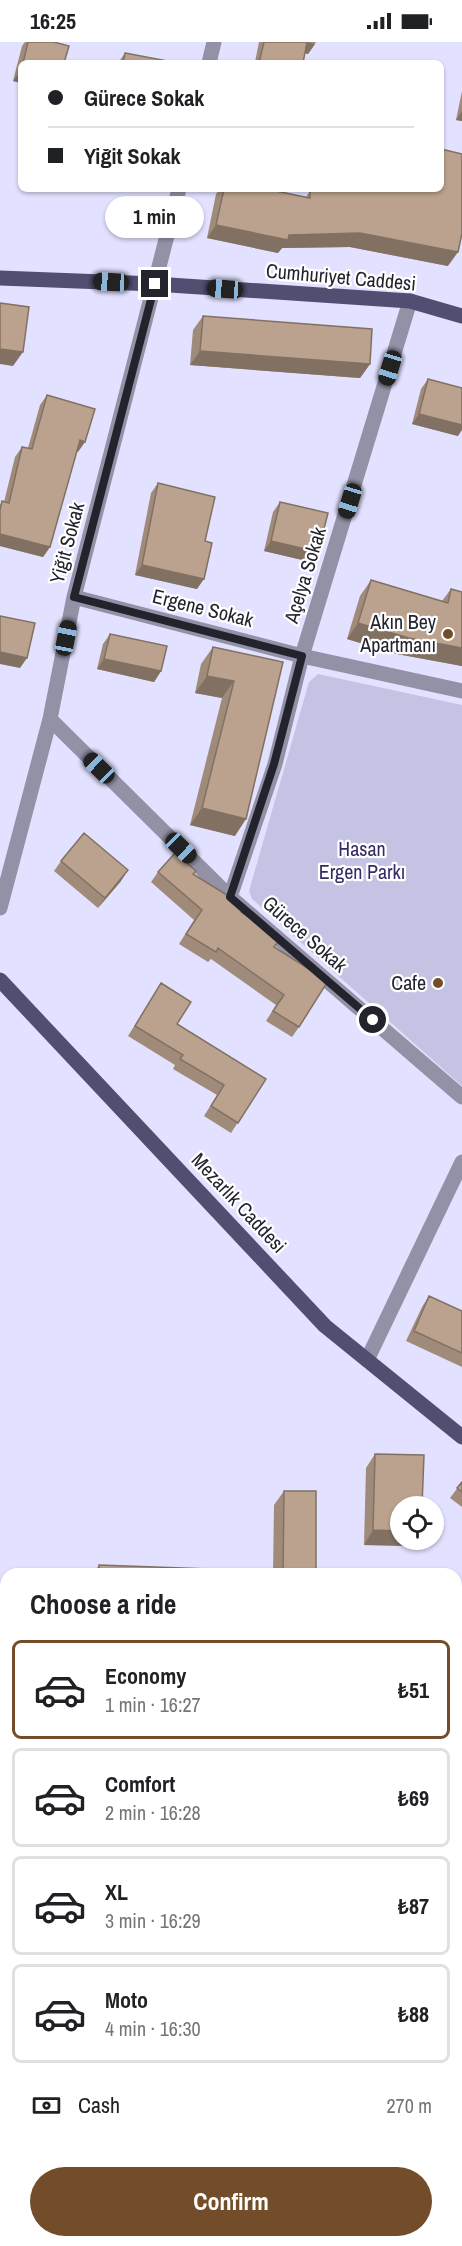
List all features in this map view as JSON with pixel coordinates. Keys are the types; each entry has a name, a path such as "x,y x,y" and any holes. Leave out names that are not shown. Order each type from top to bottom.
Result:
{"main road":[{"name":"Cumhuriyet Caddesi","path":"0,278 155,284 410,301 462,316"},
{"name":"Mezarlık Caddesi","path":"0,980 325,1326 462,1437"}],"street":[{"path":"210,60 214,42"},
{"name":"Yiğit Sokak","path":"0,908 50,719 74,597 178,192"},
{"name":"Açelya Sokak","path":"230,897 274,764 302,656 410,301"},
{"name":"Ergene Sokak","path":"74,597 302,656 462,691"},
{"name":"Gürece Sokak","path":"50,719 230,897 462,1097"},
{"path":"367,1360 462,1162"}],"green space":[{"name":"Hasan Ergen Parkı","path":"318,674 462,705 462,1086 252,899 249,891 309,682"}],"building":[{"path":"28,42 54,42 69,46 65,60 24,60"},
{"path":"264,42 307,42 304,60 260,60"},
{"path":"125,53 163,60 124,60"},
{"path":"444,150 462,154 462,233 458,252 360,233 289,235 288,240 216,225 223,192 281,192 310,198 310,192 444,192"},
{"path":"0,303 29,307 23,352 0,349"},
{"path":"203,316 372,329 370,364 200,351"},
{"path":"428,379 462,388 462,425 419,414"},
{"path":"47,395 95,409 85,442 80,440 50,547 0,534 2,501 9,503 22,447 32,449"},
{"path":"158,483 215,497 205,541 212,543 204,579 142,565"},
{"path":"280,502 328,513 318,552 271,541"},
{"path":"371,580 448,603 451,589 462,592 462,648 409,638 358,623"},
{"path":"0,616 35,623 27,658 0,652"},
{"path":"110,634 167,646 161,671 104,659"},
{"path":"213,647 283,662 246,819 202,808 234,681 207,676"},
{"path":"84,833 128,870 105,898 61,861"},
{"path":"175,853 196,871 193,874 243,905 241,912 280,939 274,947 328,981 299,1027 273,1011 284,995 218,948 216,952 186,934 202,910 158,872"},
{"path":"161,983 191,1002 177,1024 266,1079 238,1123 211,1106 224,1085 180,1059 183,1055 135,1026"},
{"path":"429,1296 462,1311 462,1353 414,1331"},
{"path":"375,1454 424,1455 422,1496 390,1496 390,1531 373,1530"},
{"path":"462,1482 462,1492 457,1488"},
{"path":"284,1491 316,1491 316,1568 283,1568"},
{"path":"99,1565 182,1568 99,1568"}],"place":[{"name":"Akın Bey Apartmanı","path":"448,634"},
{"name":"Cafe","path":"438,983"}],"route":[{"path":"155,284 74,597 302,656 274,764 230,897 373,1020"}]}
